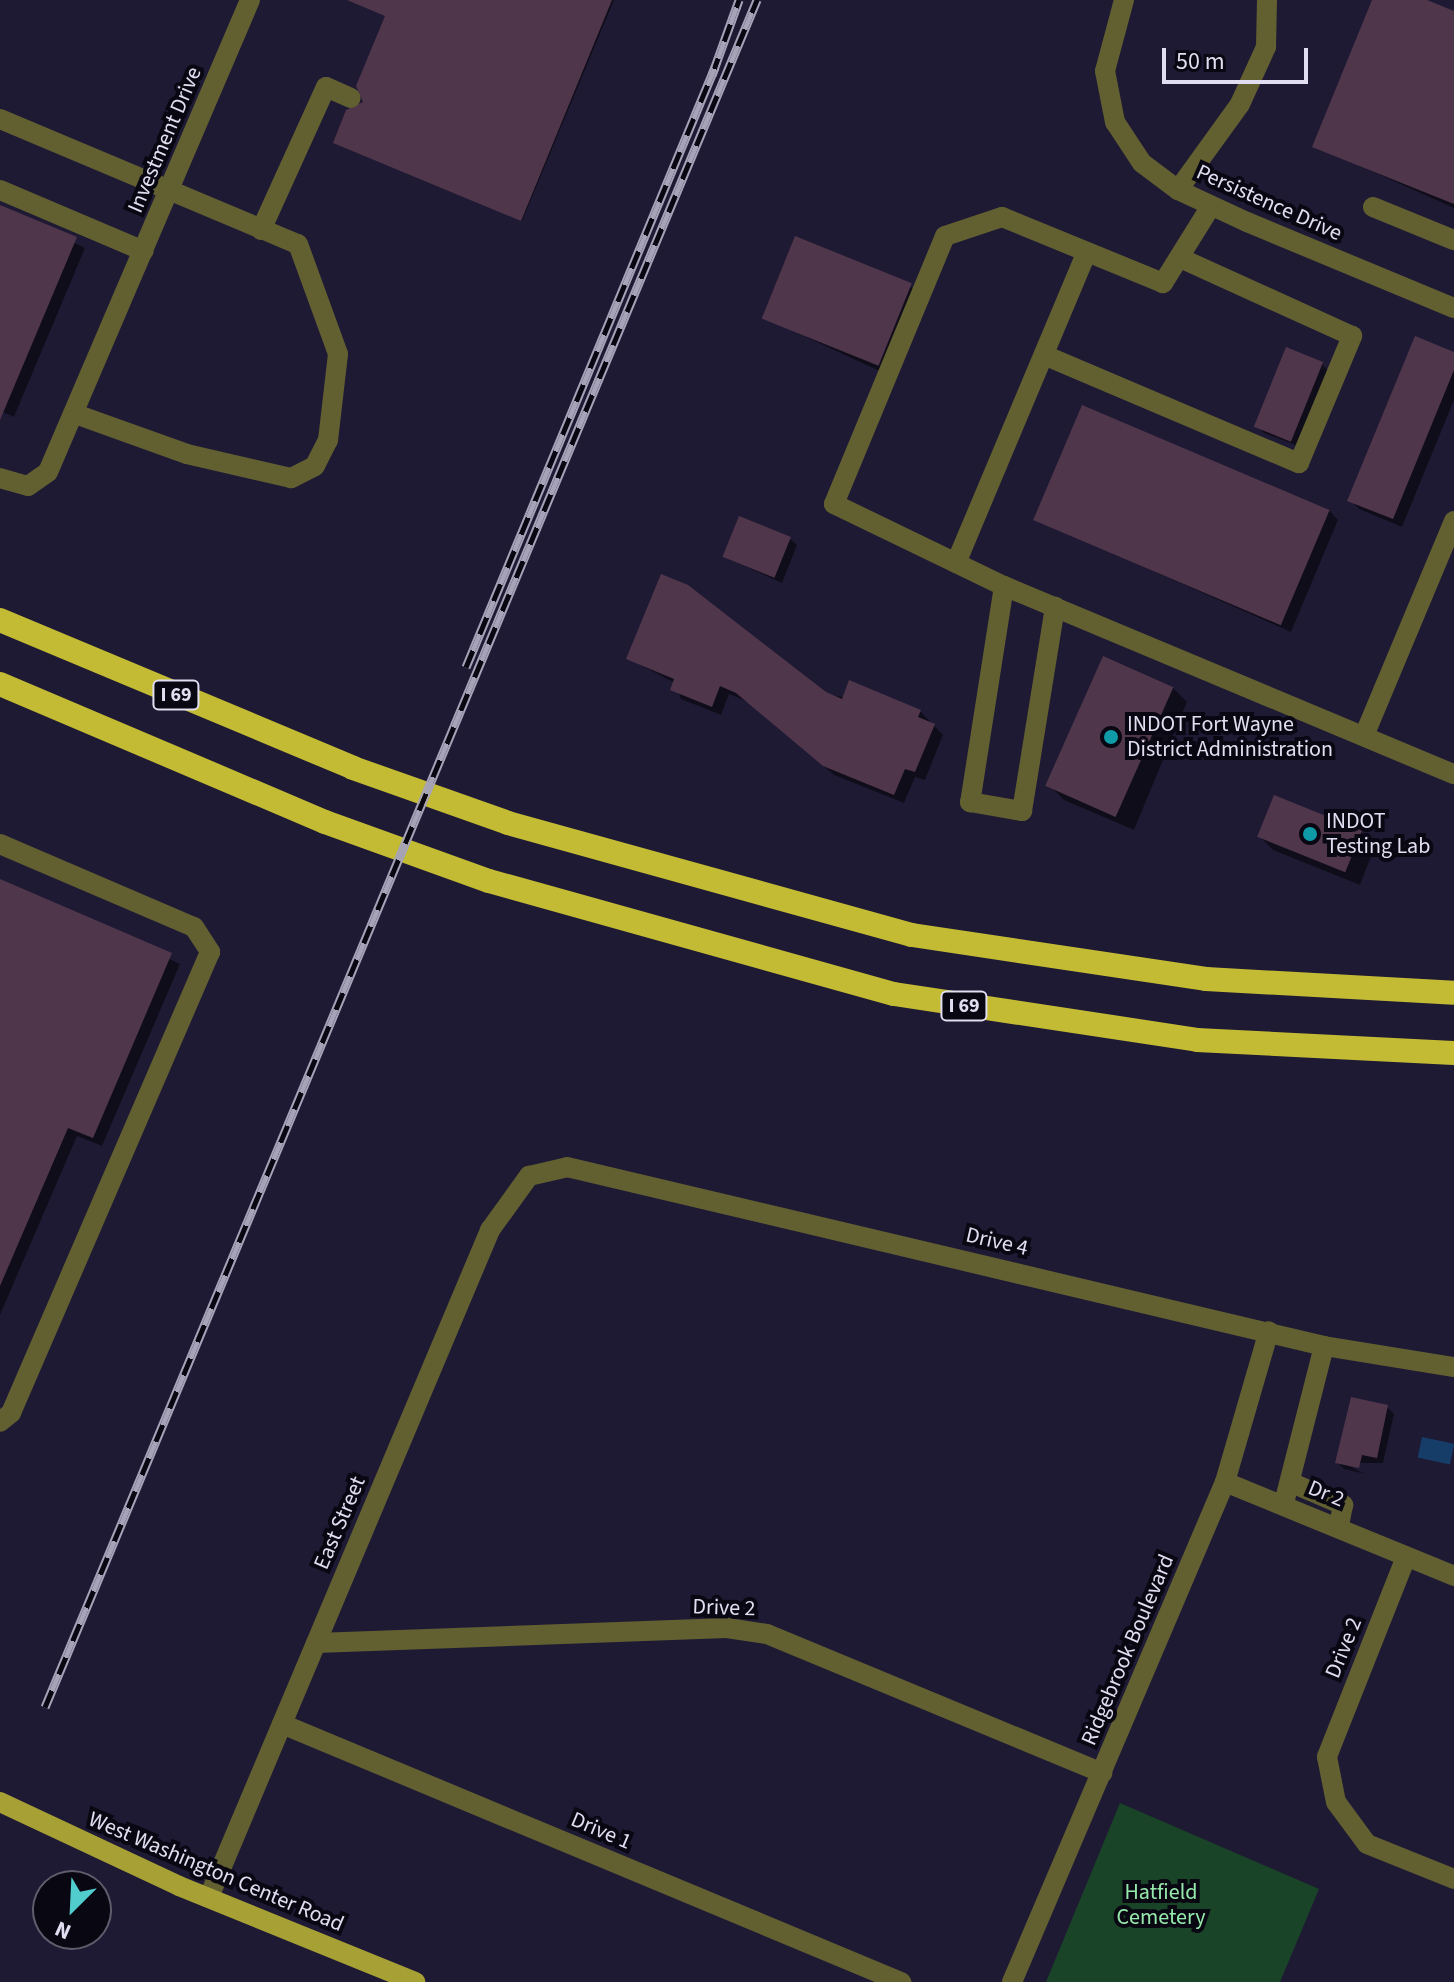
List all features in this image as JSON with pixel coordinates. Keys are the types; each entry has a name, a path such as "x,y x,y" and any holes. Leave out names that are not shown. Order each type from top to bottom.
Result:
{"highway":[{"name":"I 69","path":"0,620 353,768 508,823 912,935 1206,979 1454,993"},
{"name":"I 69","path":"0,684 325,822 489,881 894,994 1197,1040 1454,1053"}],"main road":[{"name":"West Washington Center Road","path":"0,1802 209,1897 415,1982"}],"street":[{"name":"Investment Drive","path":"0,478 28,486 48,472 250,0"},
{"name":"Persistence Drive","path":"1124,0 1105,71 1115,122 1142,163 1178,190 1211,206 1454,308"},
{"path":"1178,190 1240,104 1266,47 1267,0"},
{"path":"261,230 326,87 351,98"},
{"path":"0,119 298,244 338,354 328,440 315,466 291,478 245,470 75,414"},
{"path":"0,190 144,251"},
{"path":"1211,206 1182,259 1163,283 1002,217 945,236 834,504 1004,586 1454,774"},
{"path":"1373,207 1454,240"},
{"path":"956,563 1087,252"},
{"path":"1044,355 1299,463 1352,336 1182,259"},
{"path":"1364,736 1454,521"},
{"path":"1004,586 970,802 1022,811 1055,607"},
{"path":"0,844 194,927 210,952 11,1413 0,1422"},
{"name":"Drive 4","path":"529,1176 567,1167 669,1188 1324,1346 1454,1367"},
{"name":"East Street","path":"209,1897 490,1230 529,1176"},
{"name":"Ridgebrook Boulevard","path":"1012,1982 1225,1482 1269,1331"},
{"path":"1284,1503 1292,1483 1324,1346"},
{"name":"Dr 2","path":"1225,1482 1339,1525 1454,1576"},
{"path":"1292,1483 1343,1505 1339,1525"},
{"name":"Drive 2","path":"1406,1557 1327,1757 1336,1802 1367,1844 1454,1879"},
{"name":"Drive 2","path":"316,1643 727,1628 767,1634 1102,1773"},
{"name":"Drive 1","path":"282,1724 901,1982"}],"green space":[{"name":"Hatfield Cemetery","path":"1120,1803 1319,1889 1280,1982 1046,1982"}],"water":[{"path":"1422,1437 1454,1444 1450,1464 1418,1458"}],"building":[{"path":"347,0 612,0 521,221 333,143 346,110 363,102 356,86 385,16"},
{"path":"1372,0 1427,0 1454,11 1454,204 1312,147"},
{"path":"0,205 77,237 0,420"},
{"path":"795,236 912,283 878,366 762,319"},
{"path":"1415,336 1454,352 1454,370 1393,519 1347,501"},
{"path":"1286,347 1323,362 1291,442 1254,427"},
{"path":"1082,405 1330,510 1281,625 1033,520"},
{"path":"739,516 791,537 774,578 723,557"},
{"path":"661,574 688,585 826,692 842,699 849,680 921,710 918,717 935,724 915,772 905,769 894,795 823,766 736,693 720,686 712,707 670,690 674,679 626,659"},
{"name":"INDOT Fort Wayne District Administration","path":"1103,656 1173,687 1116,817 1045,786"},
{"name":"INDOT Testing Lab","path":"1274,795 1362,831 1345,872 1257,837"},
{"path":"0,879 172,953 93,1138 68,1128 0,1286"},
{"path":"1351,1397 1388,1405 1377,1458 1362,1455 1359,1468 1335,1463"}],"railway":[{"path":"712,75 739,0"},
{"path":"45,1707 757,0"},
{"path":"466,667 715,67"}],"place":[{"name":"INDOT Fort Wayne District Administration","path":"1111,737"},
{"name":"INDOT Testing Lab","path":"1310,834"}]}
